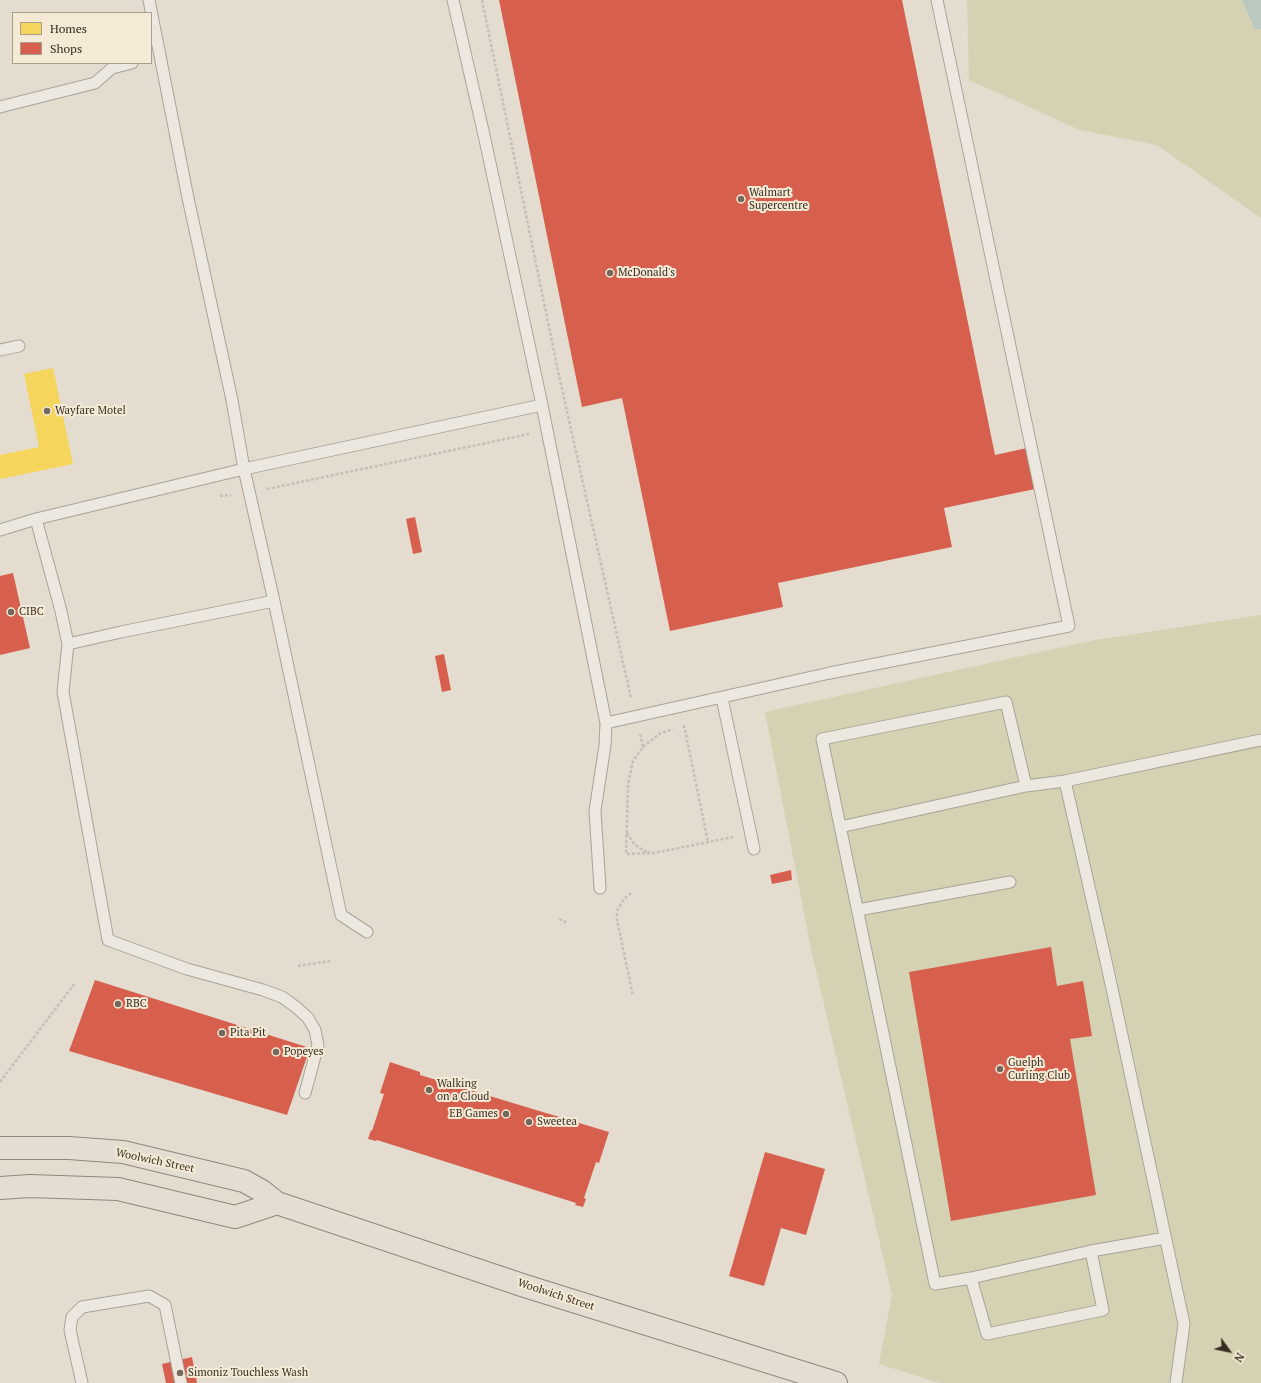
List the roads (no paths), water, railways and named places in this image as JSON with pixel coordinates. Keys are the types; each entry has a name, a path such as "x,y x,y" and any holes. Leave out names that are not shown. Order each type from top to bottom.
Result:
{"main road":[{"name":"Woolwich Street","path":"0,1148 69,1148 123,1152 244,1181 262,1191 277,1204 532,1288 836,1383"},
{"path":"0,1188 30,1186 118,1189 235,1217 277,1204"}],"lane":[{"path":"149,0 150,12"},
{"path":"453,0 484,135 542,405 606,724 605,745 595,811 600,888"},
{"path":"606,724 830,673 1070,626 938,0"},
{"path":"152,24 156,57 175,129 188,198 232,400 244,469 274,601 341,915 367,932"},
{"path":"0,107 95,83 112,68 128,64"},
{"path":"0,350 19,346"},
{"path":"0,530 36,519 244,469 542,405"},
{"path":"36,519 61,611 68,644 63,692 108,940 187,969 263,990 282,998 296,1007 308,1018 315,1030 318,1045 305,1093"},
{"path":"68,644 274,601"},
{"path":"722,698 754,849"},
{"path":"1026,786 1006,702 822,739 935,1284 971,1278 1091,1251 1166,1238"},
{"path":"840,827 1026,786 1065,781 1261,740"},
{"path":"1065,781 1108,970 1184,1324 1176,1383"},
{"path":"858,910 1010,882"},
{"path":"971,1278 987,1334 1102,1310 1091,1251"},
{"path":"82,1383 70,1330 72,1317 82,1308 149,1296 166,1305 181,1383"}],"place":[{"name":"Walmart Supercentre","path":"741,199"},
{"name":"McDonald's","path":"610,273"},
{"name":"Wayfare Motel","path":"47,411"},
{"name":"CIBC","path":"11,612"},
{"name":"RBC","path":"118,1004"},
{"name":"Pita Pit","path":"222,1033"},
{"name":"Popeyes","path":"276,1052"},
{"name":"Guelph Curling Club","path":"1000,1069"},
{"name":"Walking on a Cloud","path":"429,1090"},
{"name":"EB Games","path":"506,1114"},
{"name":"Sweetea","path":"529,1122"},
{"name":"Simoniz Touchless Wash","path":"180,1373"}]}
